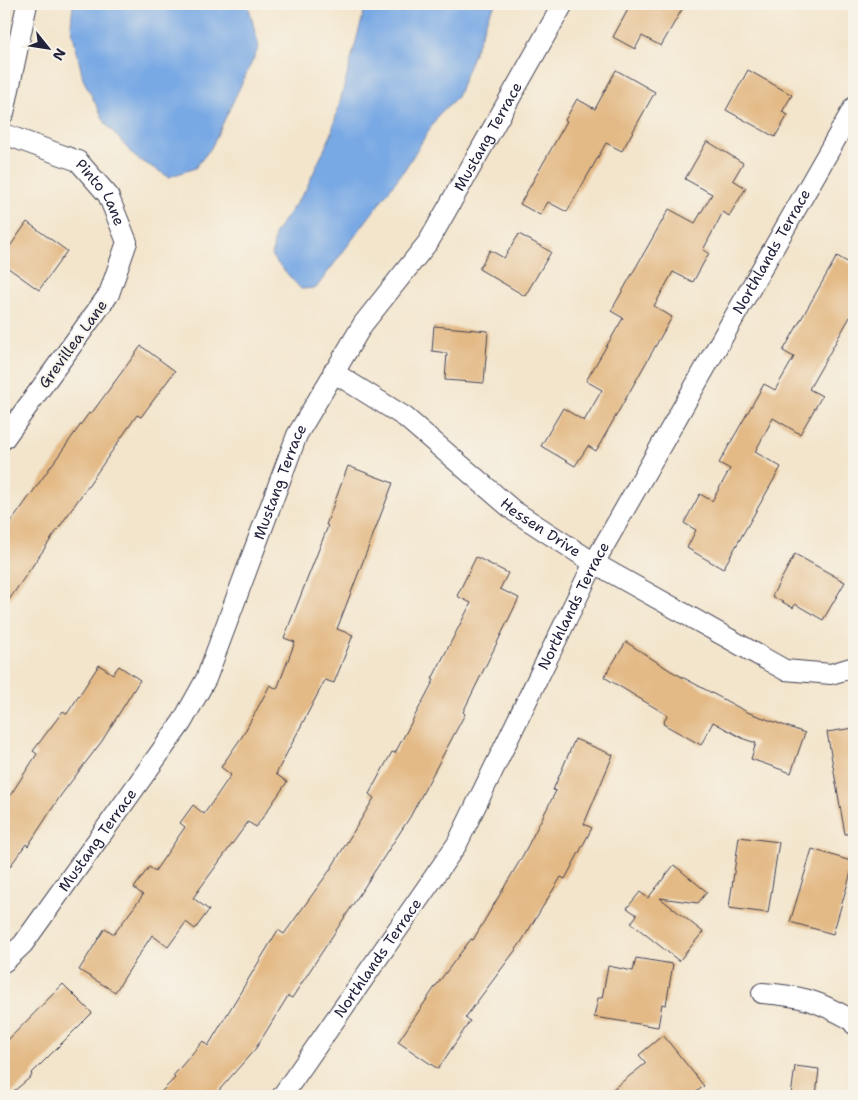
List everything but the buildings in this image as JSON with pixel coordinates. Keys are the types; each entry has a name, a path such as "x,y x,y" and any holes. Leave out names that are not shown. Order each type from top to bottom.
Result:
{"street":[{"path":"4,113 27,4"},
{"name":"Mustang Terrace","path":"4,962 23,944 182,722 206,679 297,435 363,324 429,241 563,4"},
{"name":"Northlands Terrace","path":"282,1096 457,844 594,563 854,107"},
{"name":"Pinto Lane","path":"4,134 78,162 108,195 127,242"},
{"name":"Grevillea Lane","path":"4,439 109,294 127,242"},
{"name":"Hessen Drive","path":"333,372 405,417 514,511 594,563 785,670 832,674 852,668"},
{"path":"762,993 790,995 819,1002 852,1020 854,1024"}],"water":[{"path":"73,4 244,4 249,8 259,47 211,148 195,168 169,177 135,157 106,124 83,79 71,25"},
{"path":"366,4 496,4 489,14 457,97 439,114 405,169 316,288 301,289 272,257 275,233 306,189 331,135"}]}
